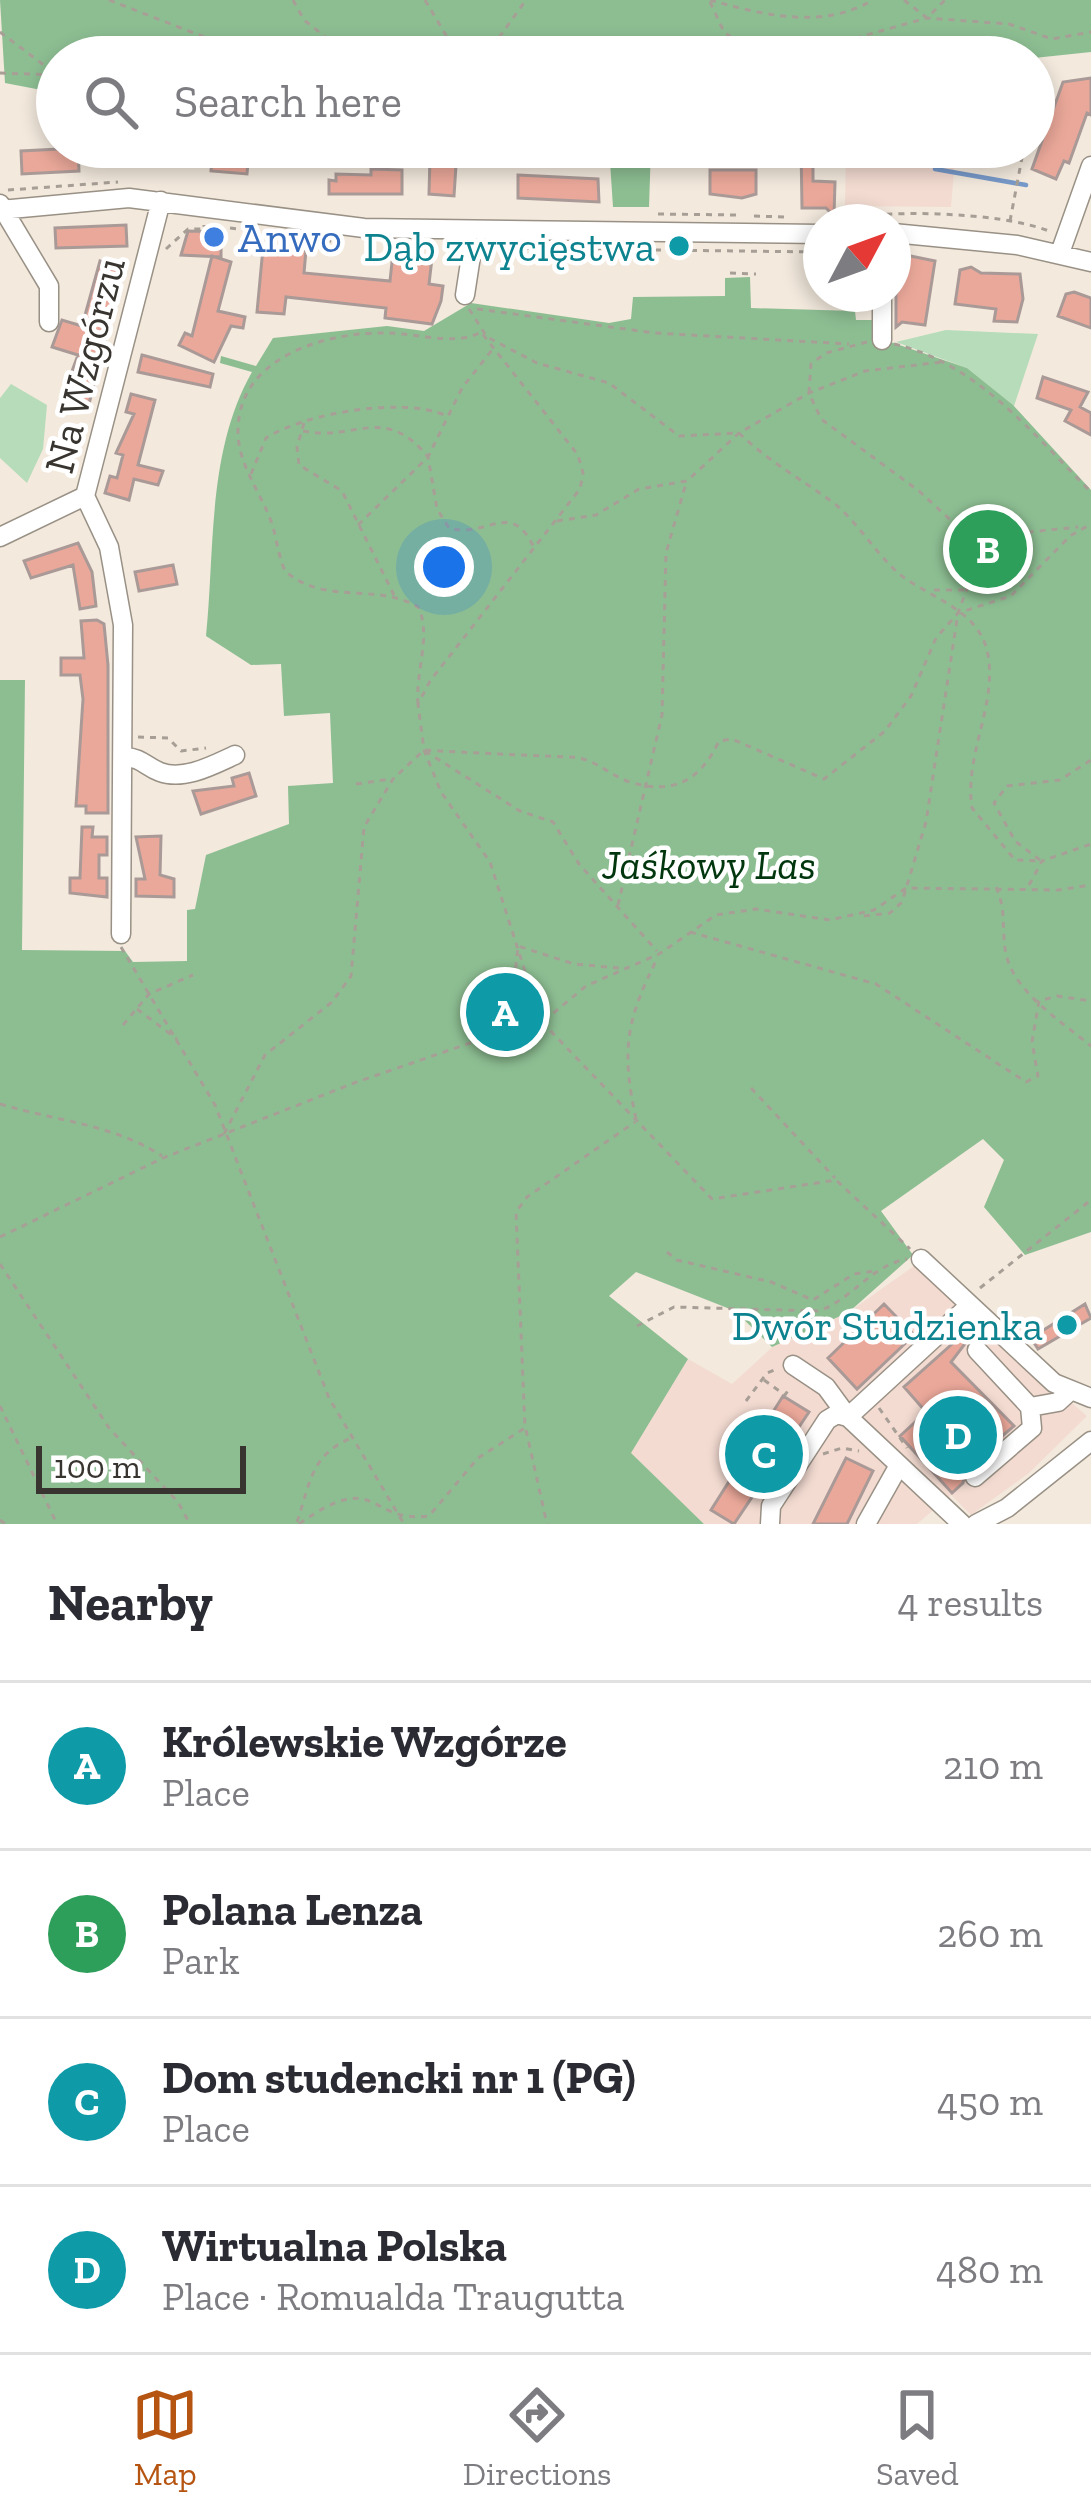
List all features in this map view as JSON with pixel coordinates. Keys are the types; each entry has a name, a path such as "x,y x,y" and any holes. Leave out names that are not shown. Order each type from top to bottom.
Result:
{"street":[{"path":"1060,253 1091,166"},
{"path":"50,322 49,286 1,208 95,199 161,201 319,224 803,234"},
{"name":"Na Wzgórzu","path":"121,944 125,757 120,600 106,538 85,496 161,201"},
{"path":"467,302 475,230"},
{"path":"911,235 1060,253 1091,262"},
{"path":"882,312 882,340"},
{"path":"0,537 85,496"},
{"path":"205,769 206,748"},
{"path":"125,757 141,758 158,772 176,775 205,769 235,755"},
{"path":"921,1259 1054,1383 1085,1395"},
{"path":"770,1524 771,1506 831,1417 848,1417 970,1305"},
{"path":"975,1477 1032,1428 1030,1407 977,1350"},
{"path":"793,1365 826,1387 848,1417 894,1463 966,1523 1040,1484 1091,1442"},
{"path":"1030,1407 1085,1395"},
{"path":"866,1524 894,1463"}],"path":[{"path":"109,0 202,36"},
{"path":"293,0 304,20 324,36"},
{"path":"425,0 446,36"},
{"path":"500,36 526,0"},
{"path":"710,0 794,18 837,15 873,0"},
{"path":"710,0 730,36"},
{"path":"904,0 927,18"},
{"path":"927,18 945,0"},
{"path":"860,36 927,18 1009,24 1043,36"},
{"path":"0,32 36,59"},
{"path":"1055,38 1091,32"},
{"path":"0,73 36,72"},
{"path":"1010,221 1020,168"},
{"path":"654,214 768,214 790,220"},
{"path":"911,215 1010,221 1050,232"},
{"path":"153,260 188,229 204,229 204,223"},
{"path":"494,249 803,252"},
{"path":"505,249 508,270"},
{"path":"730,273 756,274"},
{"path":"418,704 440,665 580,489 583,473 578,455 492,350 467,302"},
{"path":"467,302 655,333 855,345"},
{"path":"836,1180 712,1199 541,1021 490,862 441,791 424,750 418,704 423,617 418,607 394,596 342,596 296,581 285,571 237,436 245,400 258,375 296,349 384,333 465,338 481,332 537,363 609,383 679,436 740,433 799,484 836,505 898,573 932,590 975,625 987,648 992,678 973,752 972,808 1016,860 1042,861 1091,844"},
{"path":"982,549 919,491 821,419 809,393 811,364 826,352 882,340 947,362 1001,402 1091,492"},
{"path":"358,525 428,457 447,426 447,416 492,350"},
{"path":"618,905 662,715 666,553 687,481 740,433 809,393 866,371 947,362"},
{"path":"250,475 266,438 304,423 413,405 447,416"},
{"path":"304,423 297,447 299,465 342,491 394,596"},
{"path":"303,431 326,434 378,425 405,435 428,457 437,509 448,528 515,523 526,530 535,550"},
{"path":"555,521 596,515 639,489 687,481"},
{"path":"0,1238 164,1158 473,1042 519,1036 586,986 659,954 688,932 734,910 756,909 810,920 890,913 906,888 926,822 958,613 982,549 1034,530 1091,524"},
{"path":"224,1135 266,1055 332,1002 351,976 364,827 393,778 424,750 526,760 575,757 646,784 685,783 700,776 719,741 732,740 824,779 837,774 885,730 911,696 936,638 958,613 1011,596 1081,527"},
{"path":"932,590 967,590"},
{"path":"424,750 439,765 520,811 554,822 579,864 659,954"},
{"path":"1042,861 1015,841 994,803 1007,786 1060,780 1091,760"},
{"path":"356,784 393,778"},
{"path":"1028,887 1042,861"},
{"path":"858,915 906,888 1091,885"},
{"path":"995,886 1006,909 1010,968 1039,1001 1091,1046"},
{"path":"688,932 876,984 1026,1082 1038,1076 1031,1042 1039,1001"},
{"path":"121,944 148,994 184,1044 350,1438 404,1524"},
{"path":"518,946 574,964 624,968"},
{"path":"504,1012 499,1015 507,1018 518,946"},
{"path":"636,1121 623,1058 639,993 659,954"},
{"path":"123,1025 148,994 193,975"},
{"path":"1039,1001 1058,996 1091,1001"},
{"path":"512,1005 536,1011"},
{"path":"135,1008 184,1044"},
{"path":"751,1088 836,1180 921,1259"},
{"path":"0,1104 56,1121 115,1130 164,1158"},
{"path":"547,1524 540,1510 526,1428 516,1212 527,1197 636,1121"},
{"path":"970,1305 974,1293 1091,1200"},
{"path":"668,1252 676,1260 771,1282 813,1300 854,1274 876,1271"},
{"path":"637,1326 674,1307 819,1311 838,1304 876,1271 902,1259 921,1259"},
{"path":"0,1264 109,1428 178,1502 190,1524"},
{"path":"746,1401 762,1379 793,1365"},
{"path":"762,1379 785,1395 789,1389"},
{"path":"0,1406 57,1524"},
{"path":"878,1406 897,1427"},
{"path":"298,1524 344,1497 375,1500 399,1516 429,1516 478,1458 526,1428"},
{"path":"298,1524 312,1468 325,1449 350,1438"},
{"path":"803,1458 842,1448 894,1463"}],"shaded area":[{"path":"846,168 954,168 951,207 845,204"},
{"path":"914,1266 1087,1416 1029,1473 971,1515 951,1495 917,1524 704,1524 630,1453 688,1359 732,1384 778,1342 849,1312"}],"green space":[{"path":"0,0 1091,0 1091,52 1055,56 1055,36 36,36 36,89 5,83"},
{"path":"610,168 650,168 649,207 613,207"},
{"name":"Jaśkowy Las","path":"750,277 751,308 855,312 856,320 873,320 876,337 967,368 1013,405 1091,490 1091,1232 1025,1255 984,1207 1004,1160 983,1139 881,1211 913,1255 849,1312 772,1347 735,1311 636,1272 609,1296 688,1359 631,1453 704,1524 0,1524 0,680 25,680 22,950 125,951 133,962 187,961 187,910 195,909 206,855 289,824 288,786 333,783 330,713 284,716 281,664 251,665 206,636 220,467 237,402 252,372 220,363 221,356 256,366 273,338 387,326 424,331 471,303 609,323 631,319 633,297 725,296 725,278"},
{"path":"946,330 1038,334 1014,406 967,368 896,342"},
{"path":"11,384 47,405 43,449 27,483 0,458 0,398"}],"building":[{"path":"1091,78 1091,115 1087,113 1069,163 1064,161 1056,179 1032,169 1055,168 1055,104 1063,82"},
{"path":"36,150 36,168 79,171 22,174 21,151"},
{"path":"211,168 248,168 247,174"},
{"path":"430,168 456,168 454,196 429,194"},
{"path":"801,168 813,168 813,181 835,182 834,204 803,204 803,208"},
{"path":"371,169 402,170 402,194 329,194 329,180 336,181 336,174 371,175"},
{"path":"710,170 756,170 756,194 742,198 710,194"},
{"path":"518,175 598,179 599,202 518,198"},
{"path":"126,225 127,246 56,248 55,228"},
{"path":"188,231 221,232 221,257 181,255"},
{"path":"263,248 306,250 304,273 390,281 393,253 432,258 429,284 443,286 441,301 432,324 385,318 386,308 286,297 284,314 257,312"},
{"path":"212,256 231,262 218,311 245,317 243,328 231,326 214,362 179,345 185,333 192,336"},
{"path":"911,256 935,261 925,325 902,322 896,327 896,312 911,312"},
{"path":"100,261 123,270 89,404 62,398 78,355 52,347 62,320 82,326"},
{"path":"971,267 981,273 1020,274 1023,299 1017,322 994,321 996,309 955,304 960,270"},
{"path":"1066,294 1091,298 1091,328 1058,316"},
{"path":"142,355 213,374 210,387 138,372"},
{"path":"1043,377 1088,392 1080,407 1091,413 1091,435 1065,421 1071,410 1037,398"},
{"path":"131,394 155,400 138,465 163,471 158,485 134,479 129,500 105,493 110,476 117,478 123,455 116,453 134,414 126,412"},
{"path":"78,543 92,572 96,606 80,609 73,565 31,578 24,561"},
{"path":"173,565 177,584 139,591 135,572"},
{"path":"81,621 104,624 108,665 108,813 86,813 86,806 76,806 83,699 80,675 61,675 61,658 84,658"},
{"path":"249,773 256,796 201,814 193,791 234,786 232,778"},
{"path":"82,827 93,827 92,837 107,837 107,855 99,855 99,878 107,878 107,897 70,893 70,878 80,878"},
{"path":"161,836 160,875 174,879 174,897 136,896 136,879 145,879 136,837"},
{"path":"884,1304 914,1335 857,1389 828,1358"},
{"name":"Dwór Studzienka","path":"1085,1304 1091,1318 1038,1349 1031,1338"},
{"path":"970,1328 978,1337 967,1341 951,1362 1014,1426 966,1467 963,1483 952,1493 900,1436 926,1412 904,1387"},
{"path":"783,1396 809,1412 734,1524 711,1510"},
{"path":"846,1458 873,1471 847,1524 813,1524"}],"waterway":[{"path":"935,169 1026,185"}],"place":[{"name":"Anwo","path":"214,237"},
{"name":"Dąb zwycięstwa","path":"679,246"},
{"name":"Polana Lenza","path":"988,549"},
{"name":"Królewskie Wzgórze","path":"505,1012"},
{"name":"Dwór Studzienka","path":"1067,1325"},
{"name":"Wirtualna Polska","path":"958,1435"},
{"name":"Dom studencki nr 1 (PG)","path":"764,1454"}]}
